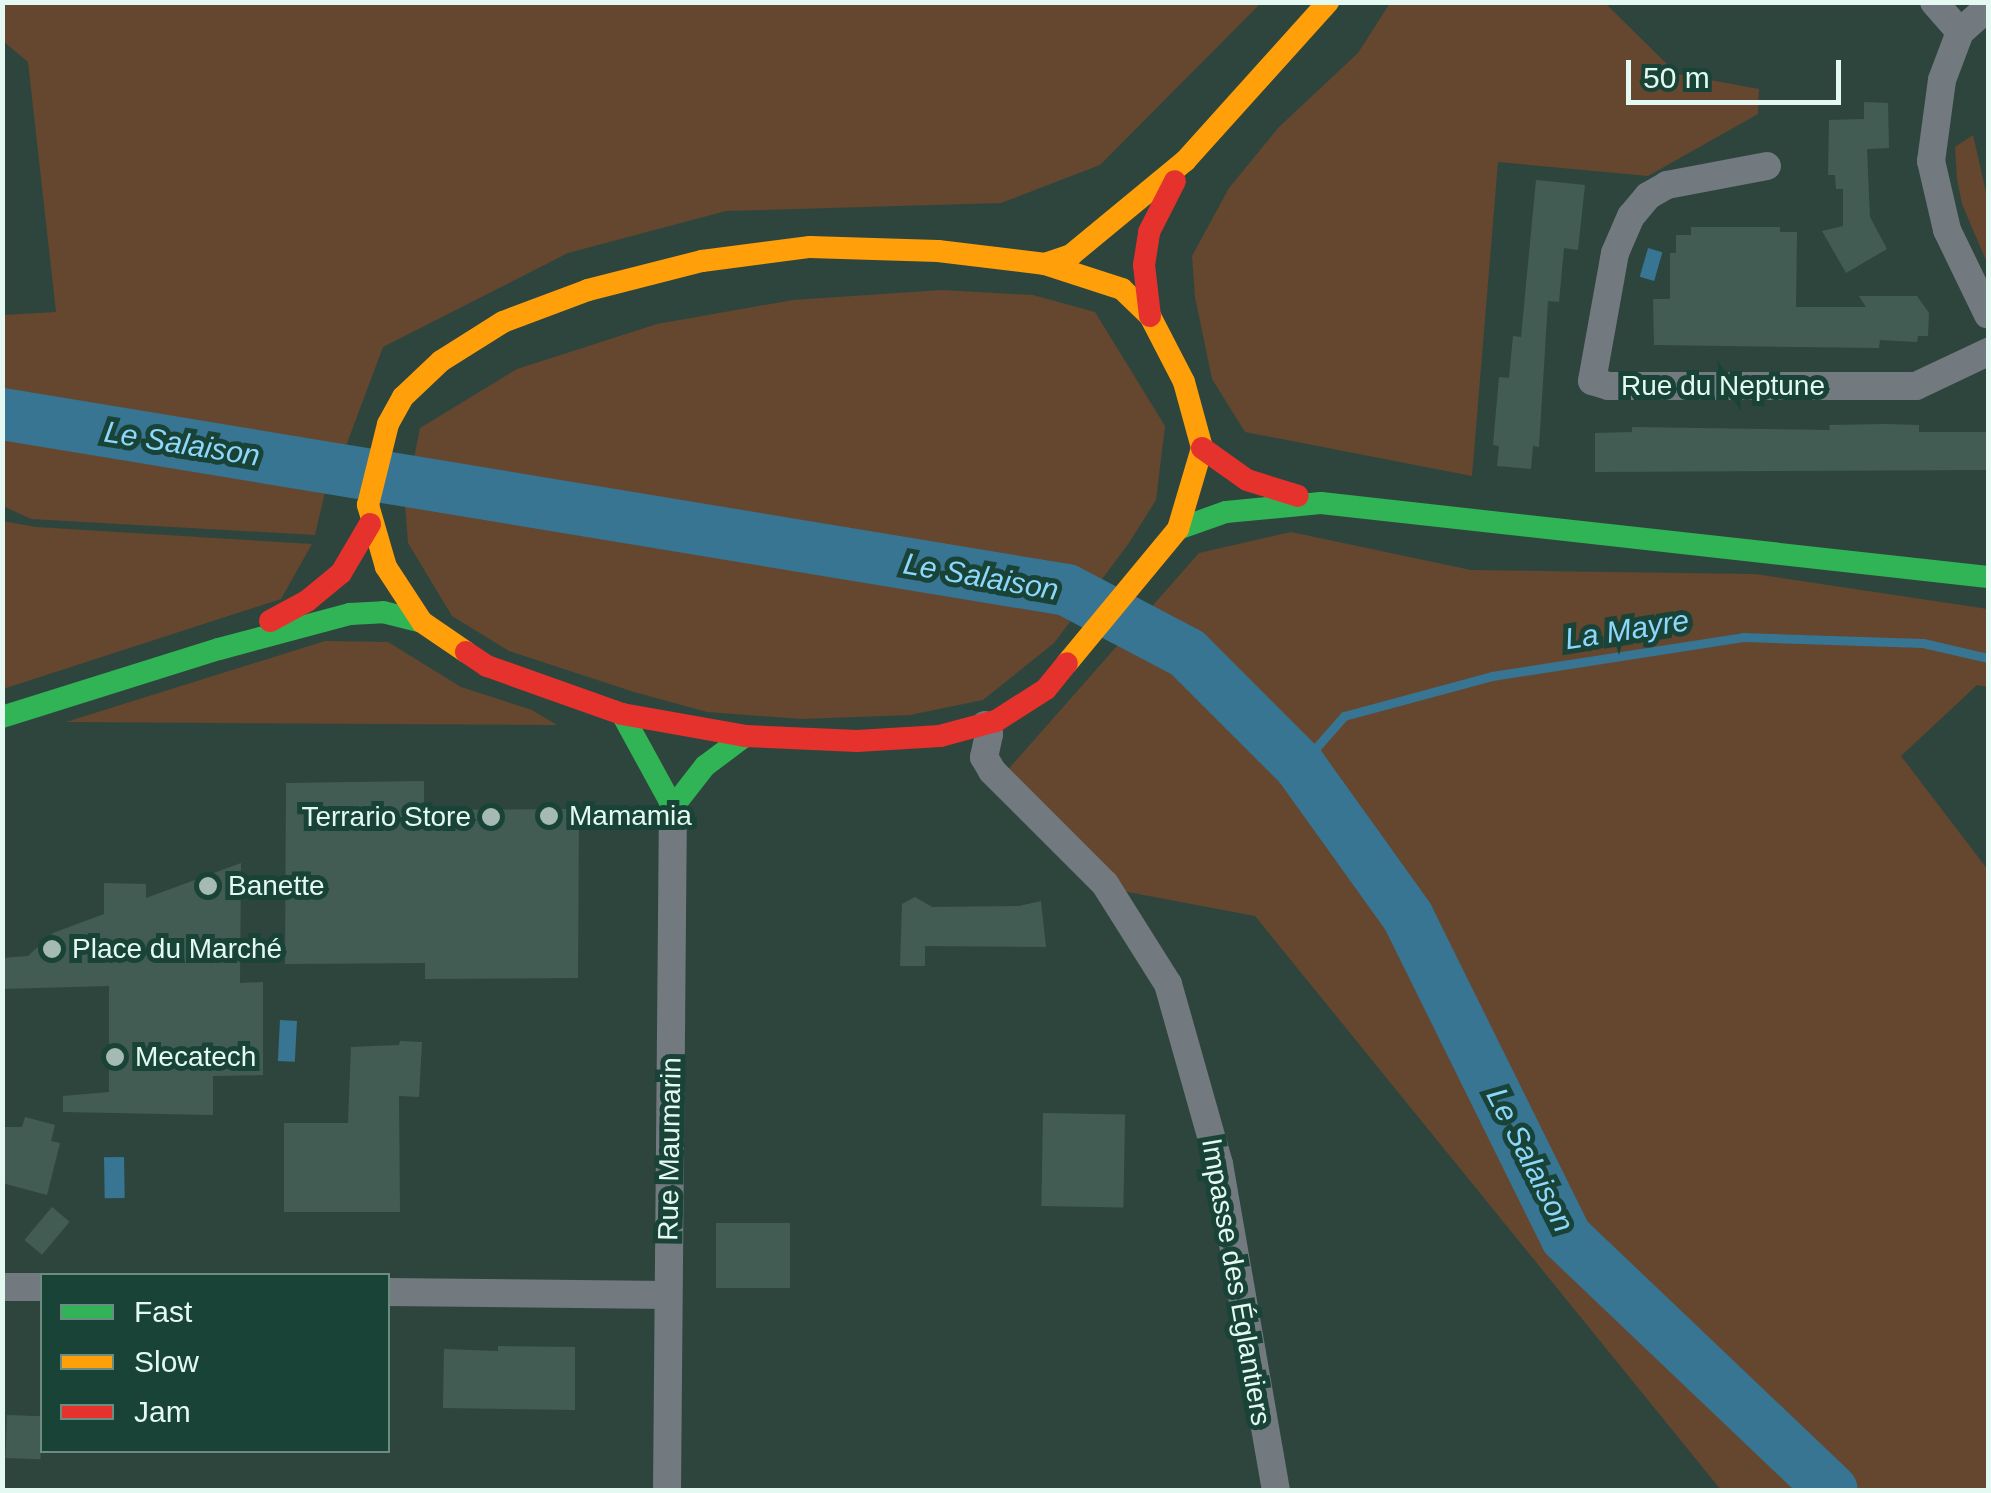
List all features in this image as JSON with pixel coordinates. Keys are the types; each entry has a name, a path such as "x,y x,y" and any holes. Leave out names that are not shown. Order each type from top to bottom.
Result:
{"main road":[{"path":"1045,264 1071,255 1185,162 1328,2"},
{"path":"1150,316 1144,266 1149,232 1185,162"},
{"path":"218,649 307,600 341,573 369,514 388,424 403,398 441,361 503,322 588,290 702,261 810,247 938,251 1045,264 1122,289 1150,316 1184,382 1202,448 1178,529 1059,674 1030,701 985,726 940,736 857,741 745,736 622,714 487,666 422,622 398,590 369,514"},
{"path":"1202,448 1247,480 1321,503 1988,576"},
{"path":"1178,529 1226,512 1321,503"},
{"path":"2,718 218,649 350,614 382,612 422,622"},
{"path":"622,714 673,808 705,766 745,736"}],"street":[{"path":"1934,2 1960,32"},
{"path":"1988,7 1960,32 1934,109 1930,161 1947,230 1988,315"},
{"name":"Rue du Neptune","path":"1767,166 1667,184 1648,196 1631,216 1615,253 1592,380 1608,386 1916,386 1988,352"},
{"name":"Impasse des Églantiers","path":"985,726 989,734 984,757 992,772 1105,884 1168,984 1219,1164 1276,1490"},
{"name":"Rue Maumarin","path":"667,1490 673,808"},
{"path":"2,1287 40,1288"},
{"path":"390,1292 668,1295"}],"shaded area":[{"path":"3,2 1261,3 1100,165 1001,203 726,211 568,253 383,347 346,446 336,445 315,535 31,519 3,506 3,315 56,312 28,62 3,41"},
{"path":"1390,3 1605,3 1677,74 1759,89 1758,114 1648,176 1498,162 1472,476 1245,432 1212,379 1195,297 1192,256 1229,188 1279,127 1358,53"},
{"path":"1973,135 1988,201 1988,265 1962,204 1957,179 1955,147"},
{"path":"942,290 1033,295 1095,312 1165,426 1156,500 1129,543 1054,643 983,700 910,715 802,719 707,712 509,651 452,616 408,543 405,504 420,428 517,369 657,324 793,300"},
{"path":"2,521 36,527 312,544 281,599 3,689"},
{"path":"1291,532 1471,570 1755,574 1988,609 1988,687 1977,685 1901,756 1988,870 1988,1490 1721,1490 1255,916 1117,890 1005,773 1199,553"},
{"path":"325,641 388,642 461,687 532,710 557,725 66,722"}],"water":[{"path":"1648,248 1662,252 1654,281 1640,277"},
{"path":"280,1020 297,1021 295,1062 278,1061"},
{"path":"104,1157 124,1157 125,1198 105,1198"}],"building":[{"path":"1864,102 1888,103 1889,148 1867,149 1870,217 1887,249 1846,273 1822,231 1843,226 1843,189 1836,189 1835,175 1828,175 1829,120 1864,119"},
{"path":"1536,180 1585,185 1578,250 1564,248 1559,302 1548,301 1539,447 1533,446 1531,469 1497,466 1499,446 1493,445 1499,377 1509,378 1513,336 1521,337"},
{"path":"1691,227 1780,227 1780,232 1797,232 1796,307 1866,307 1859,296 1917,296 1929,313 1928,336 1918,336 1917,342 1880,340 1879,348 1654,345 1653,299 1670,299 1670,253 1676,253 1676,235 1691,235"},
{"path":"1829,425 1919,425 1919,432 1988,432 1988,470 1595,472 1595,433 1632,432 1632,427 1830,430"},
{"path":"424,781 424,810 579,809 578,978 425,979 425,963 285,964 286,783"},
{"path":"241,863 240,983 263,982 263,1075 213,1076 213,1115 63,1112 63,1096 109,1092 109,986 2,989 2,958 28,956 53,933 104,914 104,883 146,884 146,898"},
{"path":"915,897 932,907 1019,906 1041,901 1046,947 925,946 925,966 900,966 902,904"},
{"path":"400,1041 422,1042 419,1097 399,1096 400,1212 284,1212 284,1123 348,1123 351,1047 399,1045"},
{"path":"1043,1113 1125,1114 1123,1207 1041,1206"},
{"path":"25,1117 55,1125 51,1141 60,1143 47,1195 2,1183 2,1127 22,1127"},
{"path":"52,1207 70,1222 42,1255 24,1240"},
{"path":"716,1223 790,1223 790,1288 716,1288"},
{"path":"498,1346 575,1347 575,1410 443,1408 444,1349 498,1351"},
{"path":"7,1415 40,1416 40,1459 5,1458"}],"waterway":[{"name":"Le Salaison","path":"2,414 1067,590 1187,653 1300,766 1408,917 1566,1237 1832,1490"},
{"name":"La Mayre","path":"1300,766 1344,716 1492,676 1743,637 1923,643 1988,658"}],"traffic: fast":[{"path":"1178,529 1226,512 1321,503 1988,577"},
{"path":"2,717 219,649 350,614 383,612 422,622"},
{"path":"622,714 673,807 705,766 745,736"}],"traffic: slow":[{"path":"1045,264 1071,255 1185,161 1328,2"},
{"path":"810,247 938,251 1045,264 1122,289 1150,316 1184,382 1202,448 1178,529 1067,663"},
{"path":"466,652 422,622 386,567 368,505 388,424 403,397 441,361 503,322 588,290 702,261 810,247"}],"traffic: jam":[{"path":"1150,316 1144,265 1149,232 1175,181"},
{"path":"1202,448 1247,480 1298,496"},
{"path":"270,621 307,601 341,573 370,524"},
{"path":"466,652 487,666 622,714 745,736 857,741 940,736 996,721 1046,689 1067,663"}],"place":[{"name":"Mamamia","path":"549,816"},
{"name":"Terrario Store","path":"491,817"},
{"name":"Banette","path":"208,886"},
{"name":"Place du Marché","path":"52,949"},
{"name":"Mecatech","path":"115,1057"}]}
